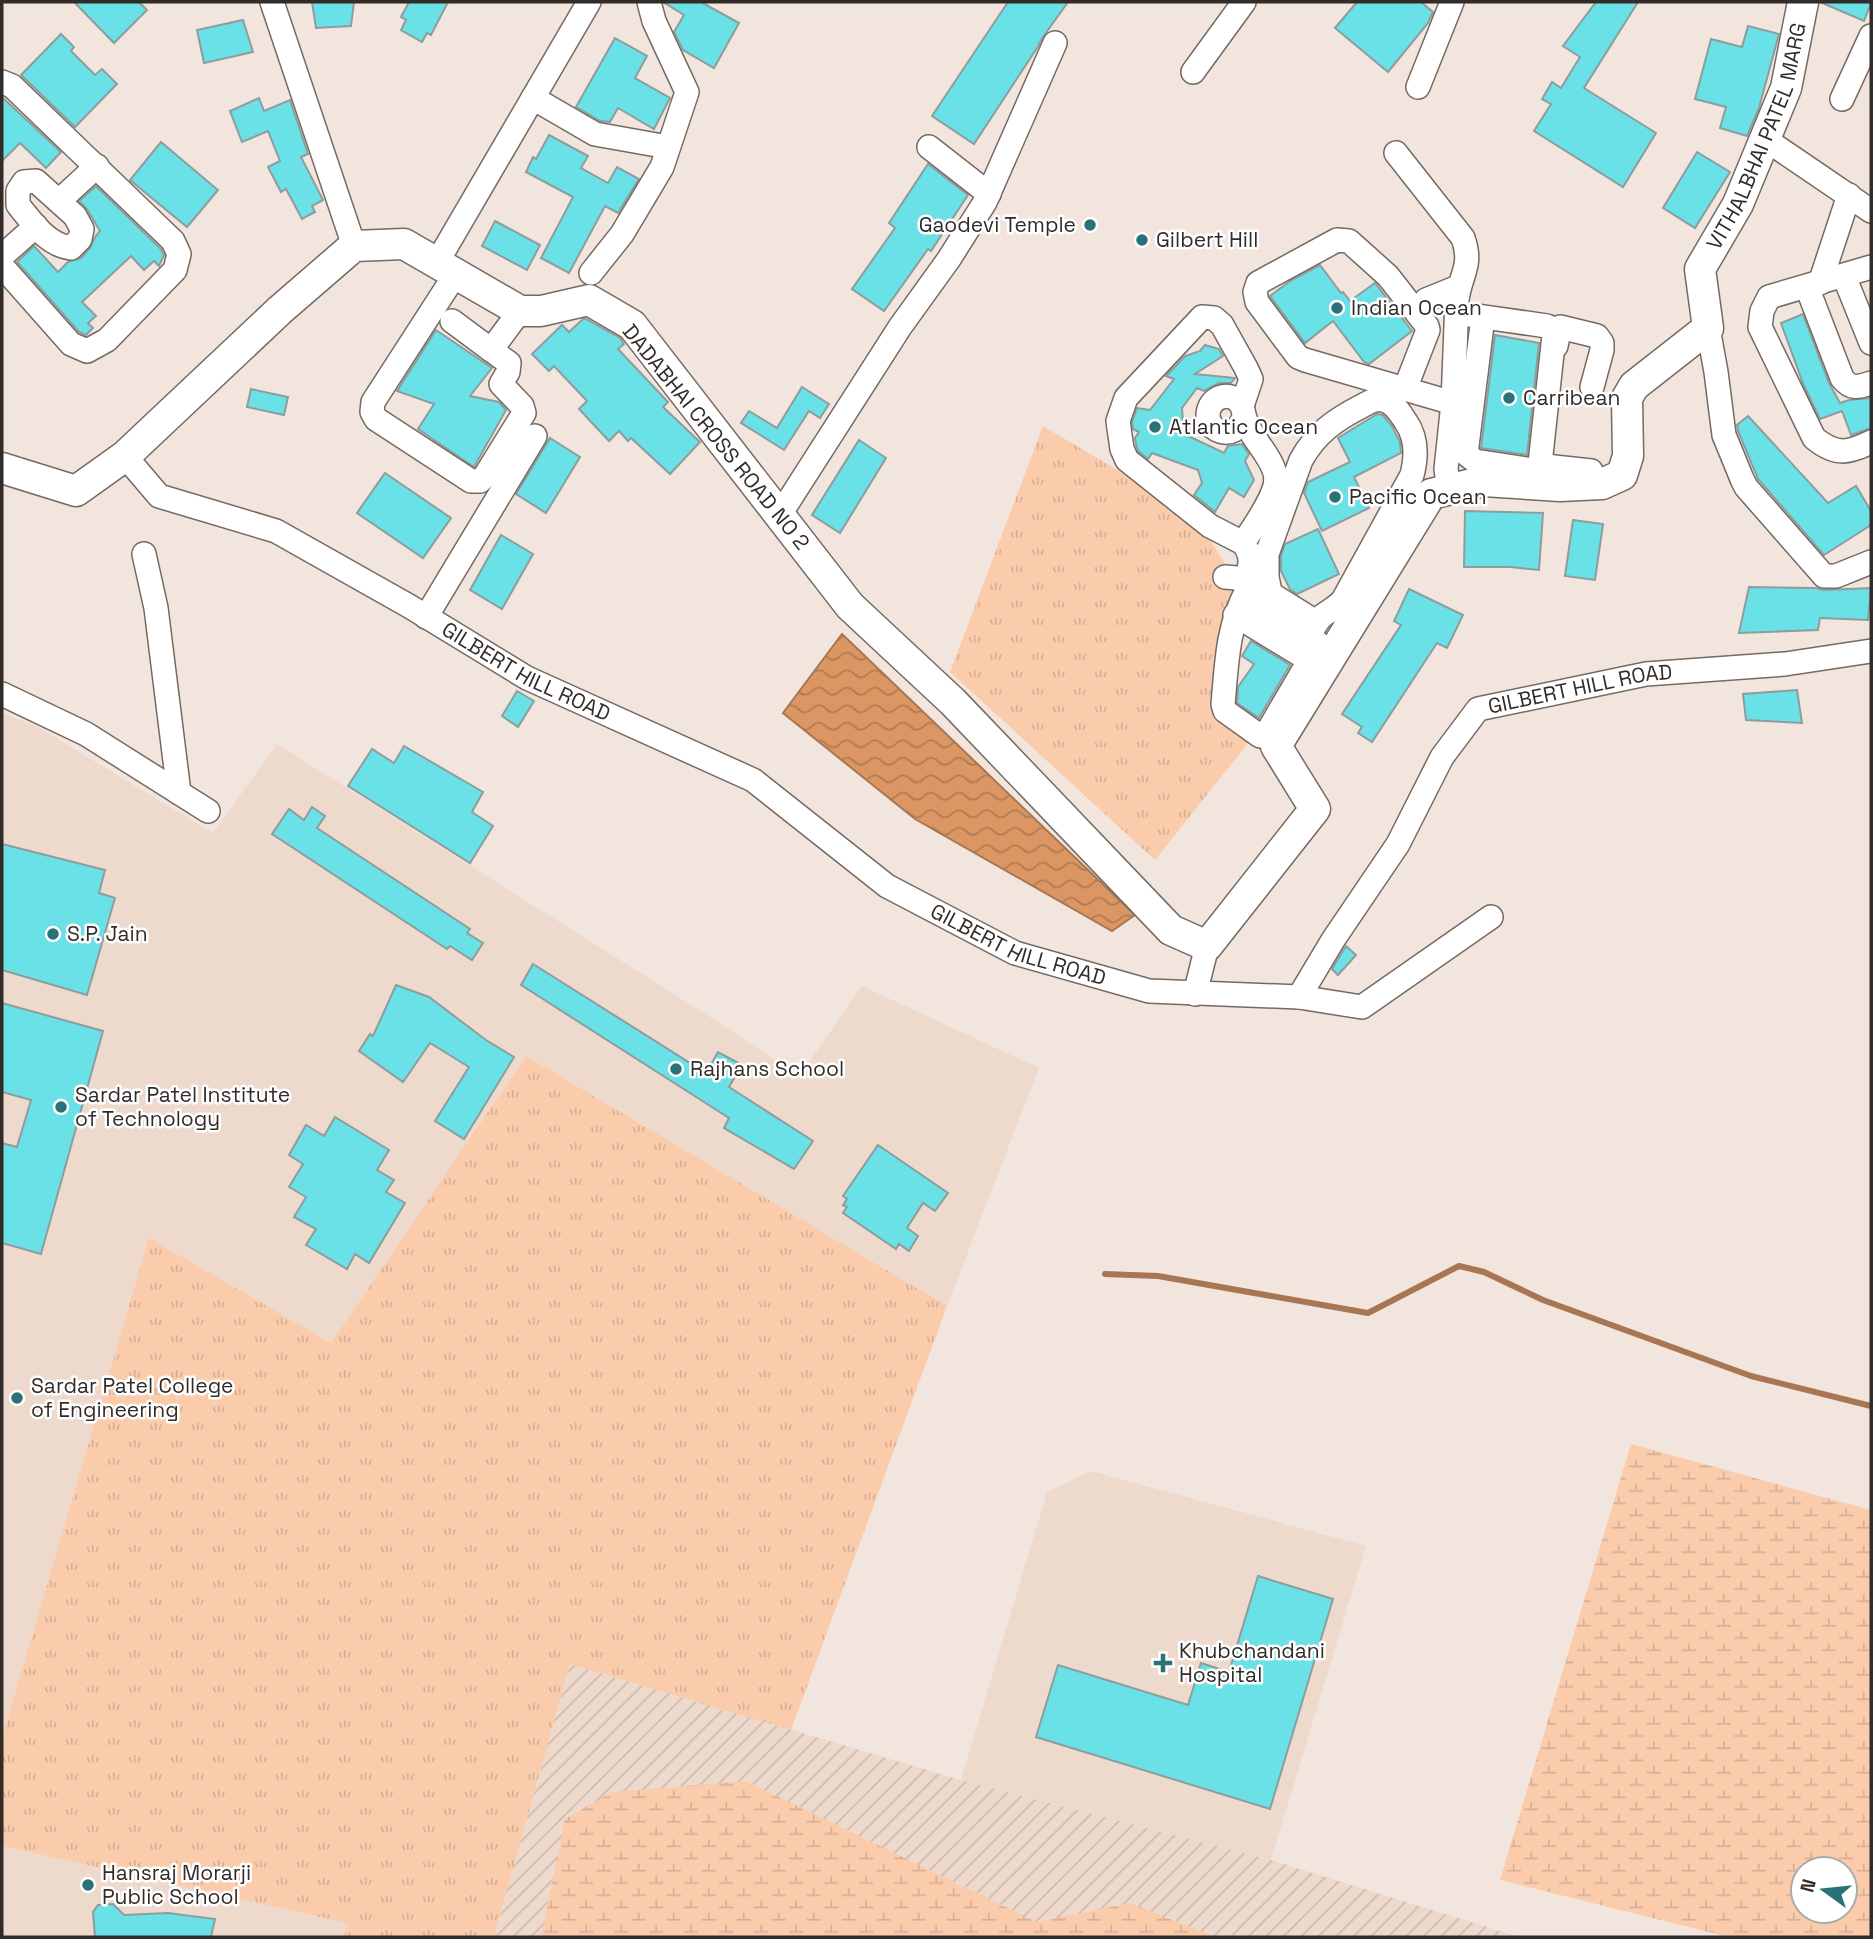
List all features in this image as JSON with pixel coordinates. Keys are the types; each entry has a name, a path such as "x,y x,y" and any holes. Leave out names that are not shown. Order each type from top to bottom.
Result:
{"street":[{"path":"272,2 354,246"},
{"path":"452,321 491,341 509,363 508,372 501,384 522,406 524,413 480,481 471,481 376,419 372,412 373,402 446,270 533,98 589,2"},
{"path":"591,273 629,223 662,167 687,92 654,21 649,2"},
{"path":"1193,72 1244,2"},
{"path":"1418,88 1452,2"},
{"name":"VITHALBHAI PATEL MARG","path":"1708,328 1700,269 1738,204 1786,88 1803,2"},
{"path":"1842,99 1871,36"},
{"path":"779,516 989,194 1055,43"},
{"path":"2,82 12,86 97,166 173,241 179,254 175,270 107,340 87,351 71,344 2,266"},
{"path":"533,98 595,134 668,147"},
{"path":"1765,139 1871,211"},
{"path":"929,147 989,194"},
{"path":"1396,153 1463,238 1468,251 1465,275 1458,287 1453,403 1446,470 1449,490"},
{"path":"59,201 97,166"},
{"path":"36,181 75,216 82,229 80,239 71,248 61,246 36,226 18,205 18,191 24,182 36,181"},
{"path":"1849,195 1814,285 1842,379 1851,387 1857,388 1871,383"},
{"path":"2,256 36,226"},
{"path":"1405,389 1428,330 1427,326 1388,276 1349,241 1337,240 1258,284 1255,292 1257,302 1298,357 1405,389 1453,403"},
{"path":"2,468 76,491 125,456 280,310 354,246 404,244 516,309 491,341"},
{"path":"1871,267 1769,298 1762,311 1760,327 1814,438 1822,445 1843,452 1871,442"},
{"path":"1844,276 1871,343"},
{"path":"1426,300 1458,287"},
{"name":"DADABHAI CROSS ROAD NO 2","path":"516,309 541,311 589,300 632,325 850,606 953,702 1171,930 1207,946"},
{"path":"1456,313 1548,326 1553,329 1540,464 1533,470 1475,461 1466,454 1483,317"},
{"path":"1243,543 1275,486 1275,472 1243,411 1251,379 1247,368 1222,325 1214,318 1202,317 1126,398 1118,421 1122,449 1127,460 1210,526 1243,543 1250,552 1248,585 1230,632 1224,710 1259,736 1265,736 1310,642 1343,600 1412,475 1415,442 1409,426 1397,408 1383,400 1373,400 1334,420 1308,448 1267,554 1267,577 1273,605 1310,642"},
{"path":"1544,475 1560,327 1597,336 1600,340 1601,356 1592,387"},
{"path":"1544,475 1602,484 1622,474 1628,456 1626,398 1634,386 1708,328 1724,435 1746,487 1824,576 1836,576 1871,562"},
{"path":"426,617 535,436"},
{"name":"GILBERT HILL ROAD","path":"125,456 159,496 276,531 527,678 753,780 887,886 1015,953 1149,991 1299,997 1333,940 1398,844 1442,757 1478,709 1646,674 1785,664 1871,651"},
{"path":"1195,993 1207,946 1315,809 1276,746 1310,642 1431,494 1484,481 1591,471"},
{"path":"144,554 156,608 180,793"},
{"path":"1225,577 1248,585"},
{"path":"1248,585 1254,603 1273,605"},
{"path":"1235,615 1310,642"},
{"path":"2,694 86,734 208,811"},
{"path":"1299,997 1362,1007 1491,917"}],"shaded area":[{"path":"2,713 38,727 213,833 277,744 715,1020 799,1076 862,986 1039,1068 947,1306 791,1730 570,1664 494,1937 2,1937"},
{"name":"Khubchandani Hospital","path":"1091,1471 1366,1546 1271,1860 961,1780 1047,1492"},
{"path":"570,1664 961,1780 1271,1860 1519,1937 494,1937"}],"green space":[{"path":"1043,426 1195,516 1233,576 1237,723 1253,737 1155,860 950,672"},
{"path":"526,1056 947,1306 791,1730 570,1664 494,1937 344,1937 348,1923 2,1846 2,1738 149,1238 331,1343"},
{"path":"1631,1444 1871,1510 1871,1937 1729,1937 1500,1880"},
{"path":"746,1781 1037,1922 1130,1903 1216,1937 541,1937 565,1819 612,1792"}],"water":[{"path":"842,634 1135,915 1112,931 915,819 783,713"}],"building":[{"path":"74,2 139,2 147,10 114,43"},
{"path":"312,2 354,2 351,26 316,28"},
{"path":"409,2 448,2 431,35 427,33 422,42 401,30 406,20 401,17"},
{"path":"663,2 701,2 739,23 714,68 683,50 674,32 684,15"},
{"path":"1008,2 1068,2 974,144 932,116"},
{"path":"1357,2 1421,2 1433,12 1428,23 1388,72 1335,28"},
{"path":"1596,2 1638,2 1584,88 1656,133 1623,187 1534,131 1551,104 1542,99 1552,82 1561,88 1580,57 1563,46"},
{"path":"1820,2 1871,2 1871,3 1864,21"},
{"path":"243,20 253,52 204,63 197,30"},
{"path":"1748,26 1779,34 1759,108 1747,136 1720,128 1726,107 1695,99 1711,39 1742,47"},
{"path":"61,34 74,47 71,51 95,75 102,69 117,84 75,127 21,75"},
{"path":"615,38 647,56 635,78 670,98 654,129 618,108 610,122 600,121 576,107"},
{"path":"2,97 61,152 46,168 20,143 2,161"},
{"path":"259,98 264,111 290,100 308,154 301,157 323,200 312,206 315,212 302,219 286,189 281,192 268,167 280,161 268,131 242,142 230,111"},
{"path":"549,135 588,156 581,168 608,183 617,167 639,179 618,213 605,206 569,273 541,258 573,197 526,172"},
{"path":"161,142 218,190 187,227 130,180"},
{"path":"1697,152 1730,172 1695,228 1663,208"},
{"path":"928,164 968,195 931,251 928,249 884,311 852,289 895,228 889,223"},
{"path":"96,186 164,255 159,266 154,261 144,270 131,256 82,302 96,316 88,323 93,328 86,335 79,332 17,262 34,246 58,272 68,262 81,258 100,231 79,201"},
{"path":"495,221 540,245 527,270 482,246"},
{"name":"Indian Ocean","path":"1320,265 1350,301 1375,283 1412,331 1369,364 1364,362 1333,321 1305,343 1270,296 1290,281"},
{"path":"1803,314 1829,383 1840,403 1871,398 1871,428 1851,435 1842,411 1820,419 1804,386 1781,323"},
{"path":"583,319 620,338 624,344 618,349 668,402 663,407 700,442 670,474 631,438 628,441 619,431 609,441 579,409 587,401 554,366 549,371 532,354 562,325 569,332"},
{"path":"436,330 492,368 470,396 499,402 506,410 474,467 418,429 434,404 397,391"},
{"name":"Carribean","path":"1495,335 1539,343 1527,455 1481,448"},
{"name":"Atlantic Ocean","path":"1205,345 1219,349 1223,356 1195,374 1235,378 1231,383 1219,383 1204,391 1197,388 1182,408 1184,434 1224,453 1228,446 1242,444 1249,454 1245,461 1254,480 1244,497 1229,488 1215,512 1194,495 1202,483 1198,470 1152,453 1148,459 1138,451 1135,438 1139,432 1133,429 1132,422 1137,408 1150,410 1174,379 1166,376 1185,356 1200,351"},
{"path":"802,387 829,404 820,418 809,411 784,450 741,423 749,411 777,428"},
{"path":"251,389 288,397 284,415 247,407"},
{"path":"1377,414 1383,415 1392,426 1400,442 1401,453 1354,477 1369,508 1322,531 1304,493 1308,482 1350,462 1338,438"},
{"path":"1748,416 1828,503 1856,486 1871,511 1871,525 1824,555 1758,479 1737,425"},
{"path":"550,438 580,457 546,513 516,494"},
{"path":"859,440 886,458 840,533 812,515"},
{"path":"385,473 451,518 423,558 357,513"},
{"path":"1465,511 1543,513 1539,570 1464,567"},
{"path":"1573,520 1603,524 1595,580 1565,576"},
{"path":"1318,529 1339,574 1297,594 1290,589 1281,571 1281,556 1285,544"},
{"path":"501,535 533,554 502,609 470,590"},
{"path":"1749,587 1824,590 1871,588 1868,620 1820,618 1818,630 1739,633"},
{"path":"1409,589 1463,615 1447,648 1437,643 1372,742 1358,733 1362,727 1342,714 1401,625 1394,621"},
{"path":"1251,641 1290,665 1259,718 1237,703 1238,687 1254,664 1242,656"},
{"path":"1797,690 1802,723 1746,720 1743,694"},
{"path":"517,691 534,701 518,727 502,716"},
{"path":"404,746 483,792 472,812 493,826 470,863 348,786 372,749 394,763"},
{"path":"312,807 325,816 317,828 470,929 467,933 483,943 472,960 450,946 447,949 272,834 289,809 304,820"},
{"name":"S.P. Jain","path":"2,844 105,870 99,893 115,898 87,995 2,970"},
{"path":"1346,946 1356,955 1338,975 1332,969"},
{"name":"Rajhans School","path":"533,964 706,1073 718,1052 742,1065 729,1087 813,1141 794,1169 724,1128 729,1118 521,985"},
{"path":"396,985 429,997 486,1040 514,1057 464,1139 435,1121 469,1067 430,1043 403,1082 359,1051 370,1034 373,1036"},
{"name":"Sardar Patel Institute of Technology","path":"2,1003 103,1031 41,1254 2,1243 2,1143 17,1147 31,1100 2,1092"},
{"path":"335,1117 389,1150 377,1170 394,1180 386,1192 405,1203 369,1263 355,1254 347,1269 306,1245 316,1229 294,1217 306,1197 289,1187 303,1164 289,1155 306,1125 324,1136"},
{"path":"878,1145 948,1193 935,1211 923,1203 907,1228 918,1236 909,1251 899,1244 896,1249 843,1213 847,1207 843,1205 847,1199 843,1196"},
{"path":"1258,1576 1333,1599 1270,1809 1036,1737 1058,1665 1188,1705 1201,1663 1229,1672"},
{"path":"113,1904 124,1915 168,1913 215,1919 211,1937 95,1937 93,1912 98,1905"}],"waterway":[{"path":"1105,1274 1158,1276 1368,1313 1459,1266 1484,1272 1543,1300 1751,1376 1871,1406"}],"place":[{"name":"Gaodevi Temple","path":"1090,225"},
{"name":"Gilbert Hill","path":"1142,240"},
{"name":"Indian Ocean","path":"1337,308"},
{"name":"Carribean","path":"1509,398"},
{"name":"Atlantic Ocean","path":"1155,427"},
{"name":"Pacific Ocean","path":"1335,497"},
{"name":"S.P. Jain","path":"53,934"},
{"name":"Rajhans School","path":"676,1069"},
{"name":"Sardar Patel Institute of Technology","path":"61,1107"},
{"name":"Sardar Patel College of Engineering","path":"17,1398"},
{"name":"Khubchandani Hospital","path":"1163,1663"},
{"name":"Hansraj Morarji Public School","path":"88,1885"}]}
